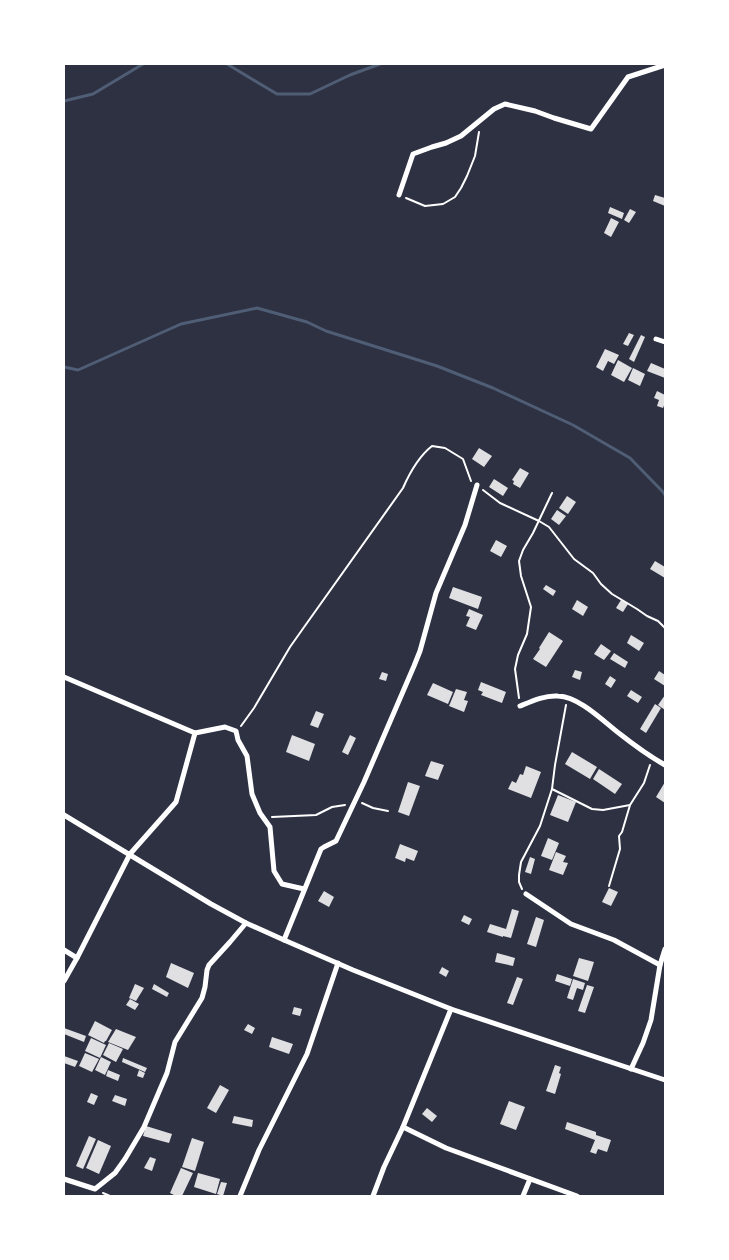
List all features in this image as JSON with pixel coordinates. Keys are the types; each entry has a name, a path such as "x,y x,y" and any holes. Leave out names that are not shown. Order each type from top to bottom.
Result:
{"street":[{"path":"399,195 413,154 461,136 494,109 505,104 535,111 590,130 628,77 665,65"},
{"path":"656,339 665,342"},
{"path":"284,940 322,848 336,841 354,804 420,650 436,593 465,525 477,485"},
{"path":"64,677 195,733 225,728 236,731 238,740 248,756 252,794 260,813 270,827 274,871 282,884 304,889"},
{"path":"520,706 551,696 567,698 589,710 637,747 665,765"},
{"path":"64,981 130,854 176,802 195,733"},
{"path":"64,815 211,904 246,923 284,940 451,1009 665,1080"},
{"path":"526,894 571,924 614,940 660,965"},
{"path":"64,1179 95,1189 115,1173 125,1160 144,1127 167,1074 175,1042 202,998 209,964 246,923"},
{"path":"631,1068 651,1020 660,965 665,949"},
{"path":"64,950 77,958"},
{"path":"240,1196 306,1054 338,963"},
{"path":"373,1196 451,1009"},
{"path":"403,1127 446,1148 577,1196"},
{"path":"523,1196 530,1179"}],"path":[{"path":"399,195 425,206 443,204 455,197 467,176 475,156 478,135 485,116"},
{"path":"236,731 254,708 302,630 403,488 410,472 422,454 432,446 445,448 463,459 471,482 500,503 549,527 574,559 593,573 612,594 646,616 658,621 665,628"},
{"path":"520,706 515,669 518,655 527,634 531,608 521,576 519,561 552,493"},
{"path":"526,894 520,887 519,882 521,862 540,826 552,789 567,698"},
{"path":"609,886 620,849 619,836 630,805 644,783 653,757"},
{"path":"552,789 592,809 603,810 630,805"},
{"path":"260,813 272,818 316,815 332,807 363,802 373,808 388,812"}],"building":[{"path":"655,195 665,198 665,206 653,201"},
{"path":"610,207 624,213 622,219 608,213"},
{"path":"630,209 636,212 629,223 624,220"},
{"path":"611,218 619,222 611,237 604,233"},
{"path":"629,333 634,335 628,346 623,344"},
{"path":"641,335 645,337 634,362 629,359"},
{"path":"605,349 619,355 614,364 608,361 603,371 596,367"},
{"path":"618,360 632,368 624,382 611,375"},
{"path":"651,363 665,369 665,378 647,371"},
{"path":"633,368 645,374 640,386 628,380"},
{"path":"657,391 665,395 663,408 657,406 659,400 654,398"},
{"path":"479,448 492,456 484,467 472,459"},
{"path":"520,468 529,473 520,488 513,484 514,481 512,480"},
{"path":"494,479 508,488 503,496 489,487"},
{"path":"567,496 576,502 568,514 559,508"},
{"path":"557,510 566,516 559,525 551,519"},
{"path":"496,540 507,546 501,557 490,551"},
{"path":"655,561 665,567 665,578 650,569"},
{"path":"546,585 556,591 553,596 543,589"},
{"path":"453,587 482,597 478,609 449,598"},
{"path":"577,600 588,607 583,616 572,609"},
{"path":"621,600 628,604 623,612 616,608"},
{"path":"469,609 483,615 476,630 466,626 470,617 466,616"},
{"path":"549,632 563,641 546,667 533,659"},
{"path":"631,635 644,643 639,651 627,643"},
{"path":"601,644 611,651 604,660 594,654"},
{"path":"614,653 628,662 625,668 610,659"},
{"path":"575,670 582,672 580,680 572,677"},
{"path":"659,671 665,675 665,686 654,679"},
{"path":"382,672 388,674 386,681 379,679"},
{"path":"610,676 616,680 611,688 605,684"},
{"path":"481,682 506,692 502,703 481,695 483,692 478,690"},
{"path":"433,683 453,692 448,704 427,695"},
{"path":"456,689 467,692 464,700 468,701 464,712 449,706"},
{"path":"631,690 642,697 638,703 627,696"},
{"path":"665,695 665,710 658,705"},
{"path":"655,704 661,708 646,733 640,729"},
{"path":"316,711 324,714 318,728 310,725"},
{"path":"292,735 315,744 309,761 286,752"},
{"path":"350,735 356,738 348,755 342,752"},
{"path":"572,752 597,767 590,779 565,764"},
{"path":"431,761 444,765 438,780 425,776"},
{"path":"526,766 541,772 531,798 508,789 512,781 516,783 520,774 523,775"},
{"path":"599,769 622,784 615,794 593,779"},
{"path":"408,782 420,786 409,816 398,812"},
{"path":"665,782 665,803 656,797"},
{"path":"558,795 576,802 568,822 550,815"},
{"path":"548,838 559,843 552,860 541,856"},
{"path":"400,844 418,851 414,861 406,858 405,862 395,858"},
{"path":"556,852 566,856 563,862 568,863 563,875 549,870"},
{"path":"530,857 535,859 531,874 525,872"},
{"path":"609,888 618,892 611,906 602,902"},
{"path":"324,891 334,897 329,907 318,901"},
{"path":"512,909 519,911 511,938 487,932 490,924 506,929"},
{"path":"464,915 472,919 469,925 461,921"},
{"path":"536,917 544,920 536,947 527,944"},
{"path":"497,953 515,958 513,966 495,962"},
{"path":"579,958 594,962 588,981 573,976"},
{"path":"171,963 194,973 188,988 166,977"},
{"path":"442,967 449,971 446,977 439,973"},
{"path":"557,974 572,979 570,986 555,981"},
{"path":"517,977 523,979 513,1005 507,1003"},
{"path":"573,979 585,983 583,990 577,988 573,1000 567,998"},
{"path":"135,984 144,988 136,1001 129,998"},
{"path":"154,984 169,993 167,997 152,989"},
{"path":"587,985 594,987 585,1013 578,1011"},
{"path":"130,999 139,1004 135,1010 126,1005"},
{"path":"294,1007 302,1009 300,1016 292,1014"},
{"path":"95,1021 112,1030 104,1043 88,1035"},
{"path":"248,1024 255,1028 252,1034 244,1030"},
{"path":"64,1028 86,1036 84,1042 64,1034"},
{"path":"116,1029 136,1037 128,1050 108,1042"},
{"path":"272,1037 293,1044 289,1054 269,1047"},
{"path":"91,1038 106,1045 100,1058 85,1051"},
{"path":"109,1043 123,1049 116,1062 103,1055"},
{"path":"85,1053 99,1059 92,1072 79,1066"},
{"path":"64,1056 78,1061 75,1067 64,1063"},
{"path":"101,1057 111,1062 105,1075 95,1070"},
{"path":"123,1058 147,1068 145,1072 122,1062"},
{"path":"555,1065 561,1067 559,1073 561,1074 555,1094 546,1091"},
{"path":"108,1070 120,1075 118,1081 106,1076"},
{"path":"139,1070 145,1073 143,1078 137,1076"},
{"path":"220,1085 229,1090 216,1113 207,1108"},
{"path":"91,1093 98,1096 94,1105 87,1102"},
{"path":"115,1095 127,1099 125,1106 112,1101"},
{"path":"509,1101 525,1107 516,1130 500,1124"},
{"path":"427,1108 437,1116 432,1122 422,1114"},
{"path":"234,1116 253,1120 252,1127 232,1123"},
{"path":"567,1122 596,1132 596,1135 611,1140 607,1152 598,1149 596,1154 590,1152 595,1140 565,1129"},
{"path":"146,1126 172,1134 169,1143 143,1136"},
{"path":"89,1136 96,1139 83,1169 76,1166"},
{"path":"192,1138 204,1142 195,1171 182,1167"},
{"path":"98,1140 111,1146 99,1174 86,1168"},
{"path":"150,1157 156,1159 152,1171 144,1168"},
{"path":"181,1168 193,1173 182,1196 176,1196 170,1193"},
{"path":"198,1173 220,1179 216,1194 194,1187"},
{"path":"221,1182 227,1183 223,1196 217,1194"}],"waterway":[{"path":"64,101 93,94 143,64"},
{"path":"227,64 277,94 310,94 350,75 380,64"},
{"path":"64,367 78,370 181,324 257,308 307,322 326,331 437,366 493,388 573,425 630,458 665,495"}]}
